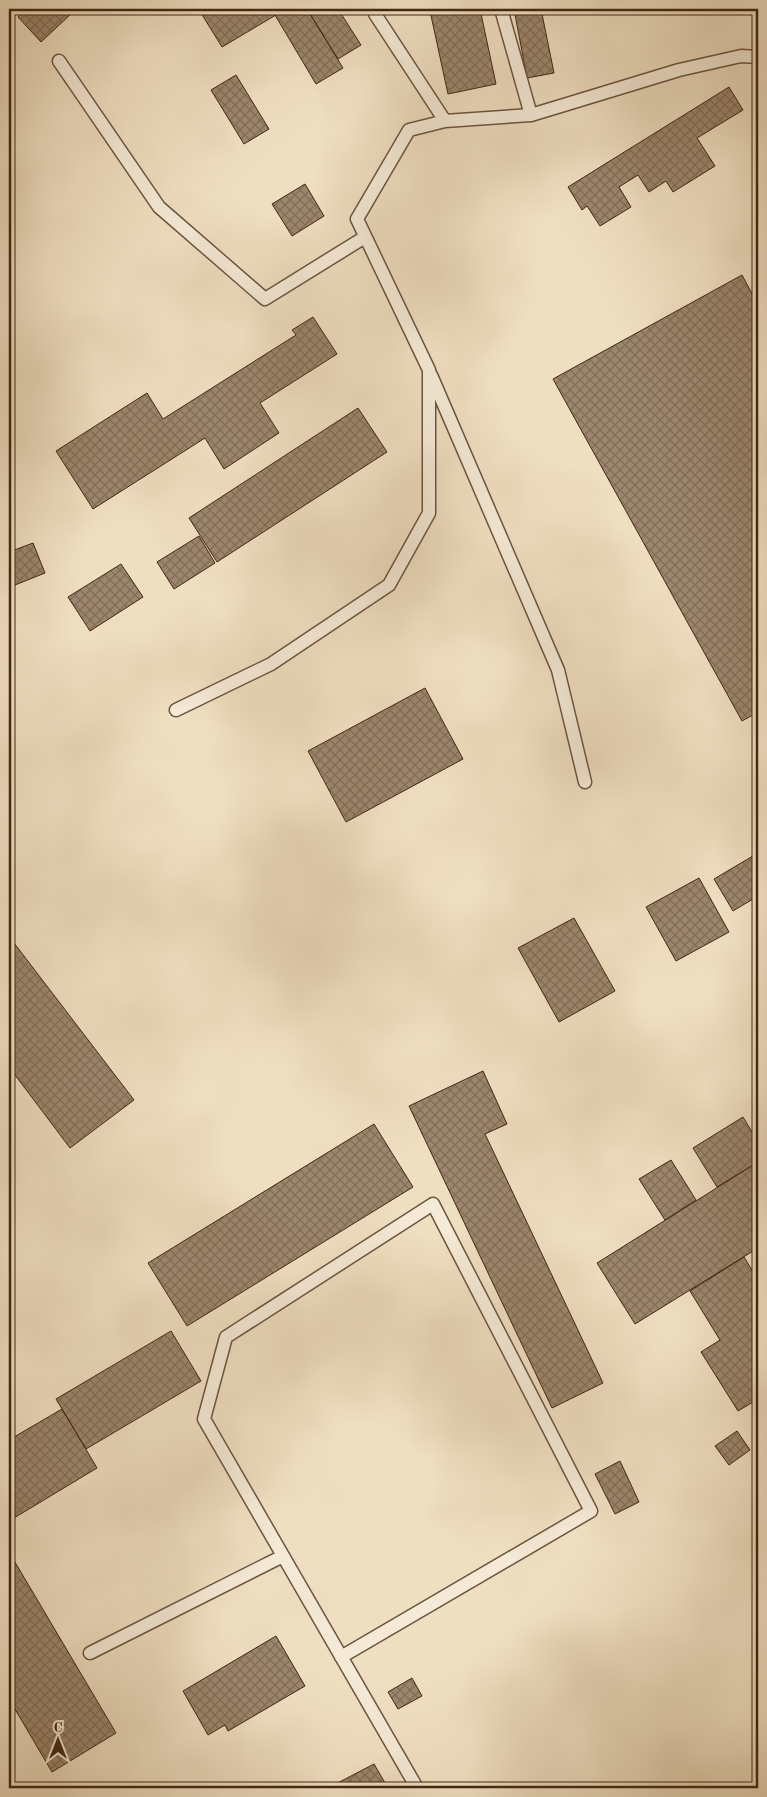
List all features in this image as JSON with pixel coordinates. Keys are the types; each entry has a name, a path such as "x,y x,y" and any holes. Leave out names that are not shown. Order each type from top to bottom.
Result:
{"lane":[{"path":"501,9 530,115"},
{"path":"376,14 445,121"},
{"path":"585,782 558,670 429,370 357,219 409,130 445,121 530,115 679,70 741,56 758,57"},
{"path":"59,61 159,207 265,299 366,237"},
{"path":"176,710 270,664 389,585 429,513 429,370"},
{"path":"341,1657 591,1511 433,1204 226,1337 204,1419 341,1657 417,1788"},
{"path":"90,1653 283,1556"}],"building":[{"path":"27,9 68,9 72,13 41,42 18,17"},
{"path":"207,9 286,9 222,47 201,13"},
{"path":"286,9 307,9 343,68 316,84 275,15"},
{"path":"307,9 338,9 361,45 338,59"},
{"path":"422,9 480,9 496,84 448,94 430,11"},
{"path":"514,9 541,9 554,73 527,78"},
{"path":"236,75 269,129 244,144 211,90"},
{"path":"729,87 743,110 697,138 715,166 673,192 666,181 649,192 638,175 619,187 631,207 600,226 587,206 582,210 568,187"},
{"path":"305,184 324,216 292,236 272,204"},
{"path":"742,275 758,305 758,712 742,721 553,379"},
{"path":"313,317 337,354 260,403 279,433 224,469 205,438 93,509 56,451 147,393 163,419 296,335 292,330"},
{"path":"358,408 387,452 217,562 189,518"},
{"path":"199,536 215,563 174,589 157,562"},
{"path":"33,543 45,573 15,585 9,570 9,552"},
{"path":"121,564 143,597 90,631 68,597"},
{"path":"425,688 463,759 346,822 308,751"},
{"path":"758,853 758,896 733,911 714,879"},
{"path":"699,878 729,932 676,961 646,907"},
{"path":"574,918 615,991 559,1022 518,948"},
{"path":"11,939 134,1100 70,1148 9,1067 9,941"},
{"path":"483,1071 507,1124 485,1134 603,1383 552,1408 409,1106"},
{"path":"743,1117 758,1142 758,1162 717,1187 693,1148"},
{"path":"374,1124 413,1187 187,1326 148,1263"},
{"path":"671,1160 696,1200 665,1220 639,1179"},
{"path":"758,1162 758,1248 635,1324 597,1263"},
{"path":"744,1257 758,1280 758,1399 738,1411 701,1352 720,1340 690,1291"},
{"path":"171,1331 201,1381 86,1449 56,1399"},
{"path":"62,1409 97,1468 9,1521 9,1440"},
{"path":"737,1431 750,1450 729,1465 715,1446"},
{"path":"620,1461 639,1502 615,1514 595,1474"},
{"path":"9,1552 116,1733 52,1772 9,1699"},
{"path":"276,1636 305,1686 228,1731 225,1725 208,1735 183,1691"},
{"path":"412,1678 422,1696 398,1709 388,1692"},
{"path":"374,1764 388,1788 328,1788"},
{"path":"97,1782 100,1788 86,1788"}]}
